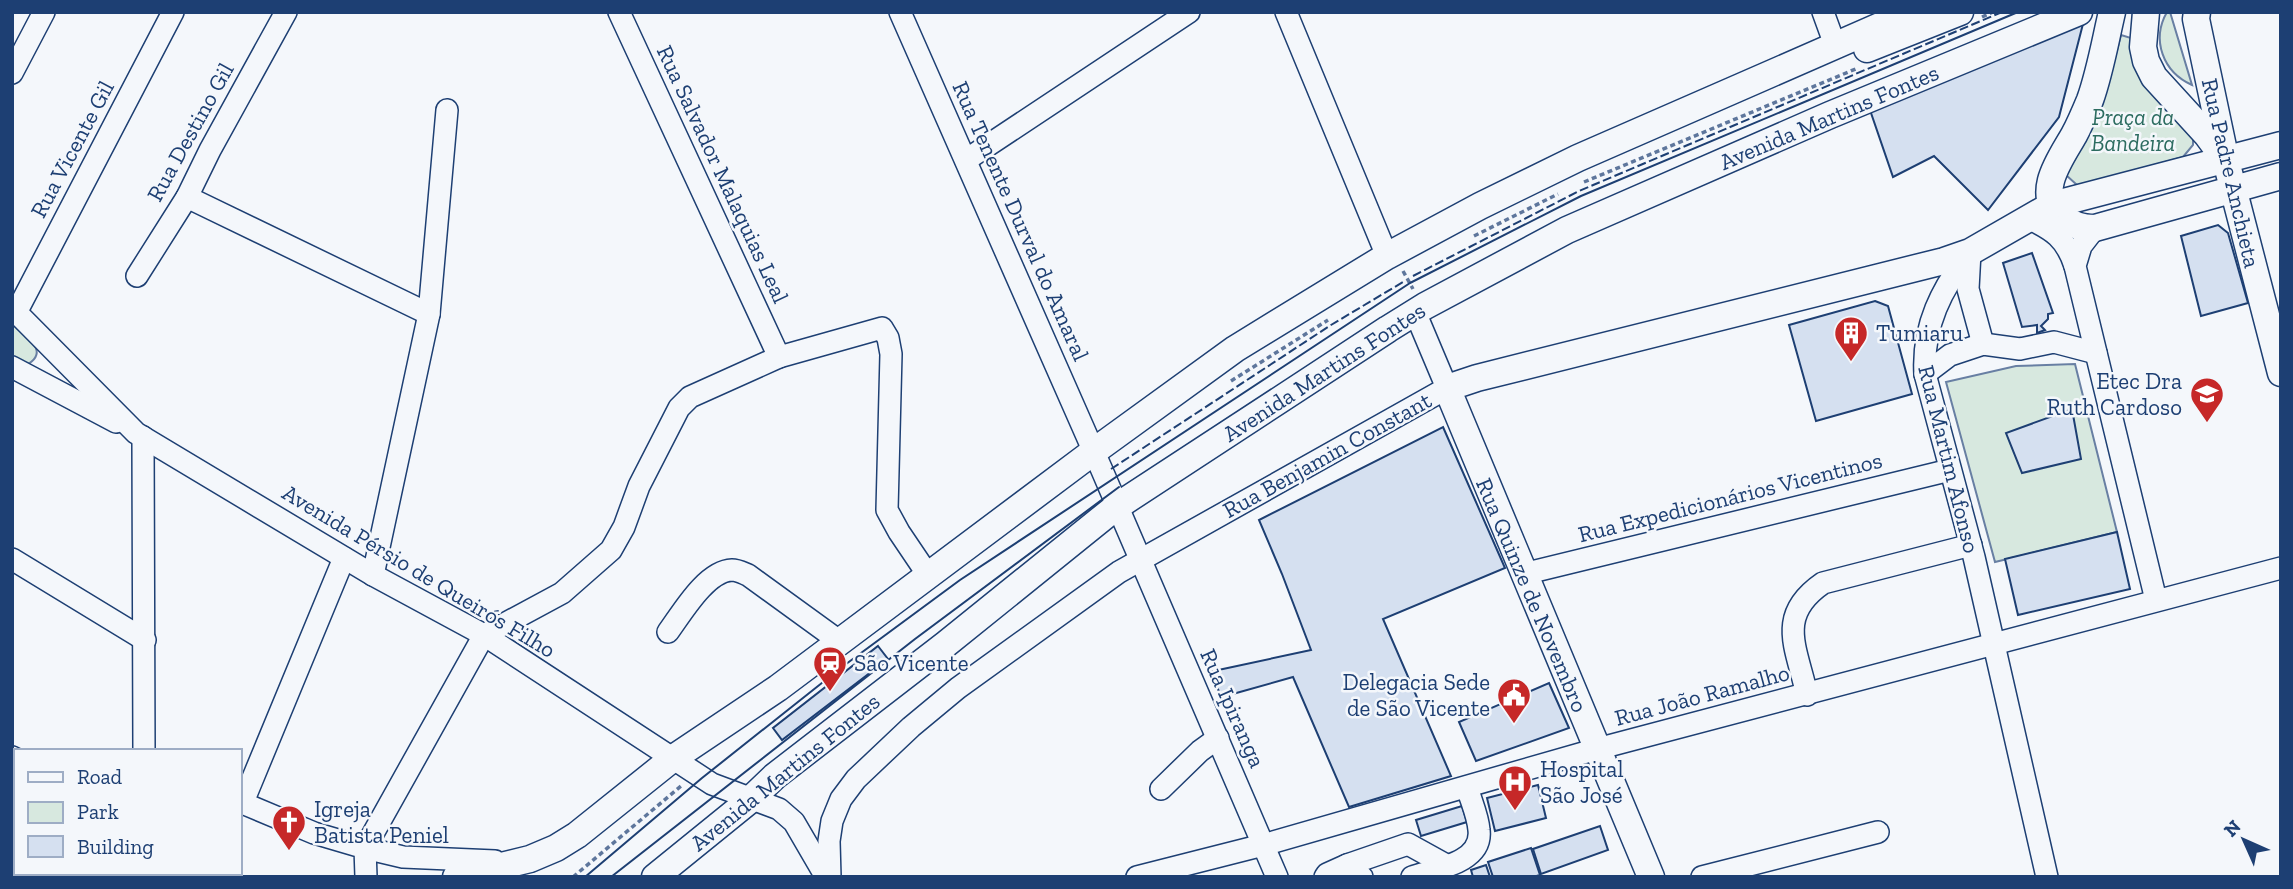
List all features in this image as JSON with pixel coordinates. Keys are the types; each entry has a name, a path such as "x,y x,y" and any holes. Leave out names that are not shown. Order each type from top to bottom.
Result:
{"main road":[{"name":"Avenida Martins Fontes","path":"456,877 519,862 556,848 577,835 672,759 778,688 1235,349 1387,256 1530,181 1912,12"},
{"name":"Avenida Martins Fontes","path":"1757,81 1835,61 1960,12"},
{"name":"Avenida Martins Fontes","path":"655,877 750,800 775,776 946,644 1116,507 1316,374 1415,312 1567,230 1830,115 2079,12"},
{"path":"2112,12 2089,103 2077,131 2055,168 2049,187 2052,205 2058,214 2082,228 2095,228 2281,176"},
{"path":"2146,12 2143,47 2146,61 2154,76 2207,135 2226,161"},
{"name":"Rua Padre Anchieta","path":"2197,12 2196,19 2226,161 2281,373"},
{"name":"Rua Martim Afonso","path":"1970,252 2052,205 2281,145"},
{"name":"Rua Benjamin Constant","path":"1447,388 1477,378 1944,261 1970,252"},
{"name":"Rua Quinze de Novembro","path":"1447,388 1651,877"}],"street":[{"path":"12,73 44,12"},
{"name":"Rua Vicente Gil","path":"14,309 173,12"},
{"name":"Rua Destino Gil","path":"137,276 187,197 286,12"},
{"name":"Rua Salvador Malaquias Leal","path":"619,12 779,357"},
{"name":"Rua Tenente Durval do Amaral","path":"900,12 1116,507"},
{"path":"966,160 1189,12"},
{"path":"1286,12 1387,256"},
{"path":"1823,12 1835,45"},
{"path":"373,575 429,314 447,110"},
{"path":"187,197 429,314"},
{"path":"2028,218 2045,226 2070,249 2156,600"},
{"path":"2075,266 2081,246 2095,228"},
{"path":"1970,252 1968,289 1983,344"},
{"name":"Rua Martim Afonso","path":"1970,252 1944,290 1929,323 1924,355 1925,374 1994,643 2047,877"},
{"name":"Avenida Pérsio de Queirós Filho","path":"14,309 139,435"},
{"name":"Rua Quinze de Novembro","path":"1415,312 1447,388"},
{"path":"366,877 365,848 484,635 562,593 611,550 624,527 639,486 679,408 691,397 779,357 882,328 888,338 891,354 887,510 928,575"},
{"path":"1925,374 1950,355 1983,344 2020,349 2054,342 2096,353"},
{"path":"21,372 43,362 51,346"},
{"name":"Avenida Pérsio de Queirós Filho","path":"21,372 139,435 373,575 484,635 712,784 779,809 794,822 828,877"},
{"name":"Rua Benjamin Constant","path":"828,877 832,821 842,799 856,779 911,727 958,688 1092,590 1139,560 1447,388"},
{"path":"139,435 145,640 144,749"},
{"name":"Rua Expedicionários Vicentinos","path":"1523,575 1950,470"},
{"path":"1116,507 1139,560"},
{"path":"1807,695 1792,629 1795,614 1811,591 1823,583 1970,545"},
{"path":"242,800 344,558"},
{"path":"12,559 145,640"},
{"name":"Rua Ipiranga","path":"1139,560 1277,877"},
{"name":"Rua João Ramalho","path":"1136,877 1263,845 1597,749 2281,568"},
{"path":"668,632 709,580 722,572 735,570 748,575 839,641"},
{"path":"1161,789 1200,751 1218,738"},
{"path":"1412,877 1464,859 1478,844 1479,831 1467,787"},
{"path":"242,802 314,833 403,857 519,862"},
{"path":"1702,877 1878,832"},
{"path":"1325,877 1327,874 1355,871 1408,845 1446,866"}],"green space":[{"name":"Praça da Bandeira","path":"2167,12 2170,12 2192,85 2174,72 2163,54 2160,33"},
{"name":"Praça da Bandeira","path":"2121,35 2131,38 2193,138 2193,145 2183,157 2077,185 2066,175 2110,77"},
{"path":"12,324 29,339 36,350 33,361 25,366 12,359"},
{"path":"2075,364 2117,532 1995,562 1946,382 2016,366"}],"building":[{"path":"2084,20 2059,117 1988,210 1934,156 1893,177 1870,110"},
{"path":"2218,225 2228,233 2248,303 2201,316 2181,236"},
{"path":"2032,253 2053,313 2048,314 2048,319 2041,326 2045,330 2037,333 2037,325 2022,327 2003,263"},
{"name":"Tumiaru","path":"1875,301 1888,306 1912,394 1816,421 1789,325"},
{"path":"2072,409 2081,459 2022,473 2006,433"},
{"path":"1443,427 1505,568 1383,619 1451,776 1349,807 1293,677 1222,697 1209,672 1311,650 1259,520"},
{"path":"2117,532 2130,589 2018,615 2005,559"},
{"name":"São Vicente","path":"878,646 888,659 782,740 773,728"},
{"name":"Delegacia Sede de São Vicente","path":"1549,683 1569,728 1476,761 1459,722"},
{"path":"1538,785 1546,818 1495,831 1487,798"},
{"path":"1462,806 1467,822 1421,836 1416,820"},
{"path":"1600,826 1608,850 1541,874 1533,849"},
{"path":"1531,848 1540,875 1493,877 1488,862"},
{"path":"1486,865 1490,877 1473,877 1471,870"}],"tram line":[{"path":"585,877 702,778 842,667 960,580 1410,283 1581,196 2018,12"},
{"path":"611,877 915,639 1119,487"}],"fence":[{"path":"1413,276 1579,191 2002,12"},
{"path":"1111,469 1331,325 1403,282"}],"place":[{"name":"Tumiaru","path":"1851,363"},
{"name":"Etec Dra Ruth Cardoso","path":"2207,424"},
{"name":"São Vicente","path":"830,693"},
{"name":"Delegacia Sede de São Vicente","path":"1514,725"},
{"name":"Hospital São José","path":"1515,812"},
{"name":"Igreja Batista Peniel","path":"289,852"}]}
